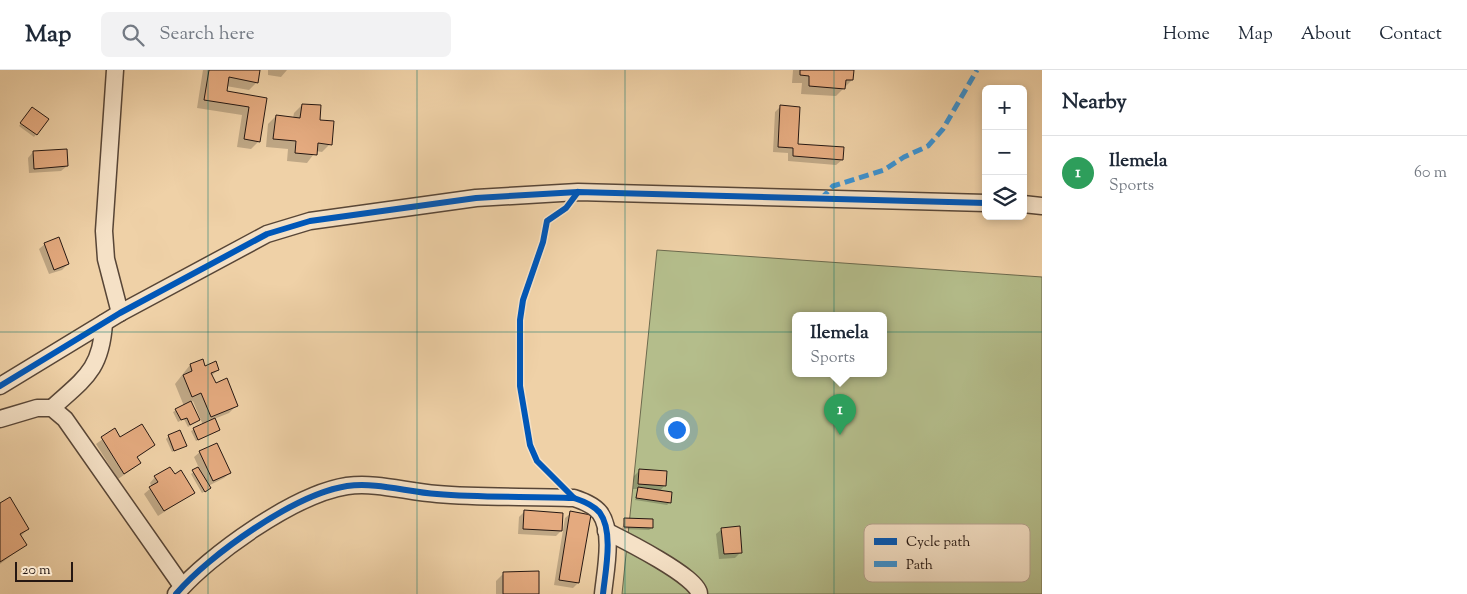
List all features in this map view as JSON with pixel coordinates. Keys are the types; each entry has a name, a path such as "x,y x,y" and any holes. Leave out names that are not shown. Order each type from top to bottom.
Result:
{"street":[{"path":"115,70 104,231 106,259 120,312"},
{"path":"0,386 120,312 267,234 310,221 396,208 520,194 578,192 982,203"},
{"path":"1027,204 1042,206"},
{"path":"52,408 84,379 98,361 103,344 104,323"},
{"path":"0,419 37,408 52,408 65,419 179,590 232,545 283,512 323,492 347,486 370,485 458,496 574,498 588,503 601,514 606,530 608,556 603,594"},
{"path":"606,530 652,555 695,584 700,591 699,594"}],"green space":[{"path":"657,250 1042,277 1042,594 622,594"}],"building":[{"path":"209,70 260,70 258,83 229,77 227,91 267,98 260,142 244,139 249,107 204,100"},
{"path":"800,70 854,70 853,80 846,80 845,89 809,86 809,76 800,75"},
{"path":"302,104 321,105 320,120 334,121 332,145 318,143 317,155 295,153 296,141 273,139 276,115 300,118"},
{"path":"780,105 800,107 798,144 844,147 843,160 793,156 793,148 778,147"},
{"path":"32,107 49,119 37,135 20,123"},
{"path":"67,149 68,166 34,169 33,151"},
{"path":"59,237 69,264 54,270 44,243"},
{"path":"203,359 205,366 216,361 219,370 211,373 216,383 227,378 238,406 211,417 201,393 192,397 183,375 192,371 190,364"},
{"path":"191,401 200,420 190,425 187,418 181,420 175,409"},
{"path":"215,418 220,430 198,440 193,428"},
{"path":"142,424 155,445 137,457 141,463 124,474 101,437 115,428 120,437"},
{"path":"180,430 187,446 174,451 168,435"},
{"path":"217,443 231,473 213,481 199,451"},
{"path":"170,467 175,474 181,470 195,493 164,511 149,487 158,482 154,476"},
{"path":"198,467 211,488 205,492 192,470"},
{"path":"639,469 667,471 666,486 638,484"},
{"path":"638,487 672,492 671,503 636,498"},
{"path":"10,497 29,529 20,534 27,545 0,562 0,503"},
{"path":"524,510 563,513 562,531 523,529"},
{"path":"570,511 591,515 579,583 559,580"},
{"path":"624,518 653,519 653,528 624,527"},
{"path":"740,526 742,553 724,554 721,528"},
{"path":"539,571 539,594 503,594 503,572"}],"marked path":[{"path":"821,199 833,186 884,170 904,157 928,146 943,129 977,70"}],"cycle path":[{"path":"0,386 120,313 267,234 310,221 476,198 578,192 982,203"},
{"path":"574,498 537,461 530,445 520,386 520,320 523,300 543,242 547,221 566,208 578,192"},
{"path":"176,594 209,562 254,528 279,513 326,491 358,485 454,495 574,498 585,502 600,513 607,531 608,553 603,594"}],"place":[{"name":"Ilemela","path":"840,435"}]}
